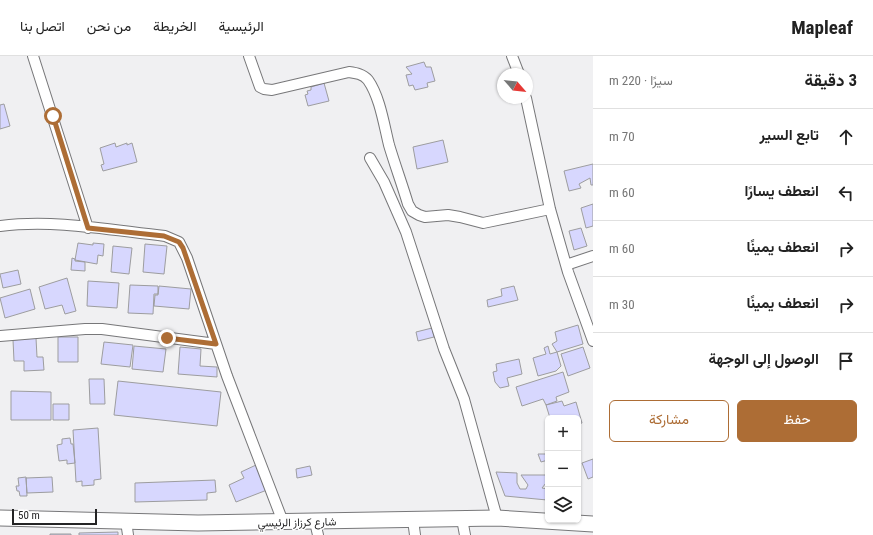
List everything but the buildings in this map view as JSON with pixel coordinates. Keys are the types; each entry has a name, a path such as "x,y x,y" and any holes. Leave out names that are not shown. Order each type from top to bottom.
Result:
{"street":[{"path":"33,56 88,228"},
{"path":"249,56 260,87 264,90 272,90 349,72 359,74 367,79 378,102 408,204 412,210 419,215 425,217 448,215 483,223 550,209"},
{"path":"512,56 517,68"},
{"path":"527,104 550,209 566,265 593,341"},
{"path":"370,158 384,182 406,232 444,349 464,399 497,518"},
{"path":"0,226 28,223 88,228 164,236 179,242 187,258 227,376 283,522"},
{"path":"566,265 593,256"},
{"path":"0,336 96,329 216,344"},
{"name":"شارع كرزاز الرئيسي","path":"0,518 127,528 198,523 283,522 317,528 414,528 462,519 497,518 569,521 593,524"},
{"path":"462,519 465,535"}],"route":[{"path":"53,116 88,228 164,236 179,242 183,248 216,344 167,338"}]}
